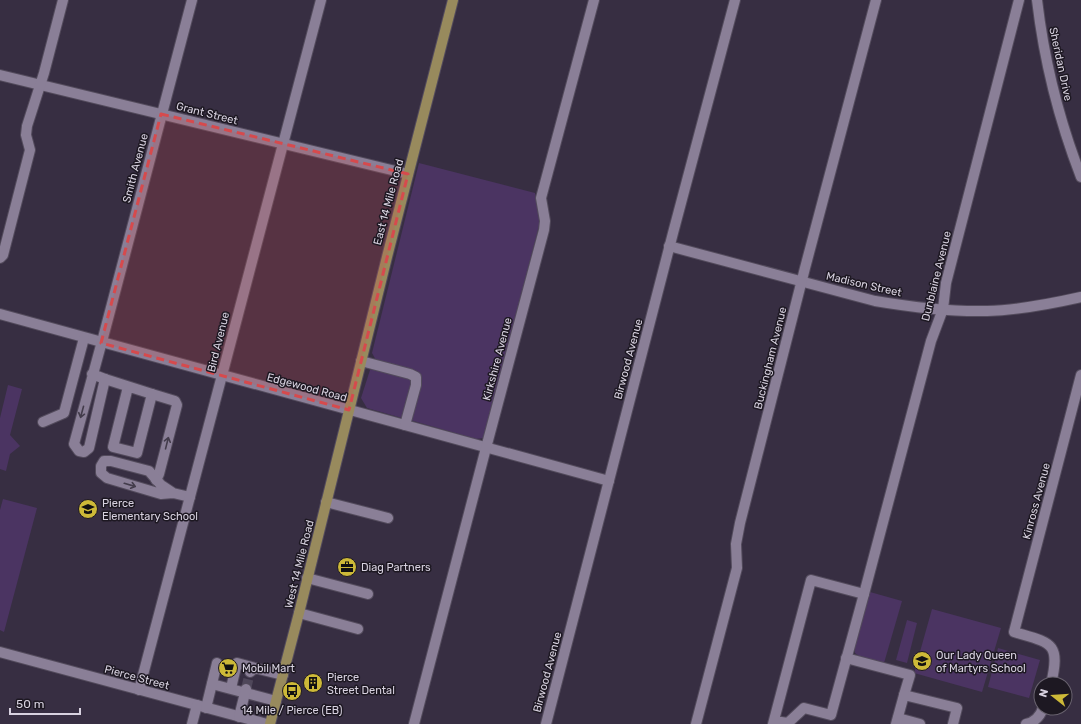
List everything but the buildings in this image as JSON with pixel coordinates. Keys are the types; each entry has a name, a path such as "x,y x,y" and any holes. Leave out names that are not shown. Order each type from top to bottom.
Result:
{"main road":[{"name":"East 14 Mile Road","path":"349,410 360,361 453,0"},
{"name":"West 14 Mile Road","path":"269,724 308,578 349,410"}],"street":[{"path":"0,258 3,255 30,150 26,135 27,126 40,85 63,0"},
{"name":"Smith Avenue","path":"105,379 89,448 84,452 79,451 74,444 192,0"},
{"name":"Bird Avenue","path":"140,690 321,0"},
{"name":"Kirkshire Avenue","path":"414,724 544,230 545,222 541,198 594,0"},
{"name":"Birwood Avenue","path":"546,724 735,0"},
{"name":"Buckingham Avenue","path":"696,724 737,568 736,544 740,523 876,0"},
{"name":"Dunblaine Avenue","path":"773,722 788,723 804,708 831,715 869,580 931,341 942,309 946,283 1019,0"},
{"name":"Sheridan Drive","path":"1037,0 1044,43 1060,115 1068,143 1081,177"},
{"name":"Grant Street","path":"0,75 408,174"},
{"name":"Madison Street","path":"670,246 875,301 942,309 976,311 1009,310 1081,297"},
{"name":"Edgewood Road","path":"0,314 101,343 609,481"},
{"path":"42,422 64,413 84,338"},
{"path":"360,361 410,374 416,377 416,385 405,425"},
{"path":"92,374 128,387 175,401 177,405 159,474 156,480"},
{"name":"Kinross Avenue","path":"1053,676 1056,660 1054,651 1050,645 1044,641 1014,632 1081,375"},
{"path":"128,387 113,447 137,453 152,394"},
{"path":"173,493 161,485 149,470 112,461 104,461 101,466 101,474 107,478 161,494 173,493 190,497"},
{"path":"326,502 388,518"},
{"path":"308,578 368,594"},
{"path":"773,722 811,580 864,594"},
{"path":"299,613 358,629"},
{"name":"Pierce Street","path":"0,652 269,724"},
{"path":"846,658 910,675 897,721 920,724"},
{"path":"192,724 211,694 217,663"},
{"path":"231,688 237,663 253,670 283,675"},
{"path":"212,684 245,690 276,701"},
{"path":"239,717 245,690"},
{"path":"904,695 958,708 953,724"},
{"path":"1026,724 1034,722 1039,716"}],"highlighted area":[{"path":"161,114 408,174 349,410 101,343"}],"shaded area":[{"path":"419,163 535,193 540,222 484,438 476,439 410,420 420,385 418,372 377,362 372,353"},
{"path":"374,368 407,376 412,381 402,418 367,408 361,398 370,370"},
{"path":"8,385 22,389 10,435 20,446 10,454 6,471 0,469 0,418"},
{"path":"3,499 37,508 4,632 0,630 0,510"},
{"path":"870,592 902,601 884,663 863,659 855,653 855,644"},
{"path":"932,609 1001,628 982,692 914,673"},
{"path":"907,620 917,623 907,663 896,660"},
{"path":"998,648 1040,660 1035,676 1033,676 1033,684 1029,698 988,687"}],"tunnel":[{"path":"246,689 250,672"}],"place":[{"name":"Pierce Elementary School","path":"88,509"},
{"name":"Diag Partners","path":"347,567"},
{"name":"Our Lady Queen of Martyrs School","path":"922,661"},
{"name":"Mobil Mart","path":"228,668"},
{"name":"Pierce Street Dental","path":"313,683"},
{"name":"14 Mile / Pierce (EB)","path":"292,691"}]}
